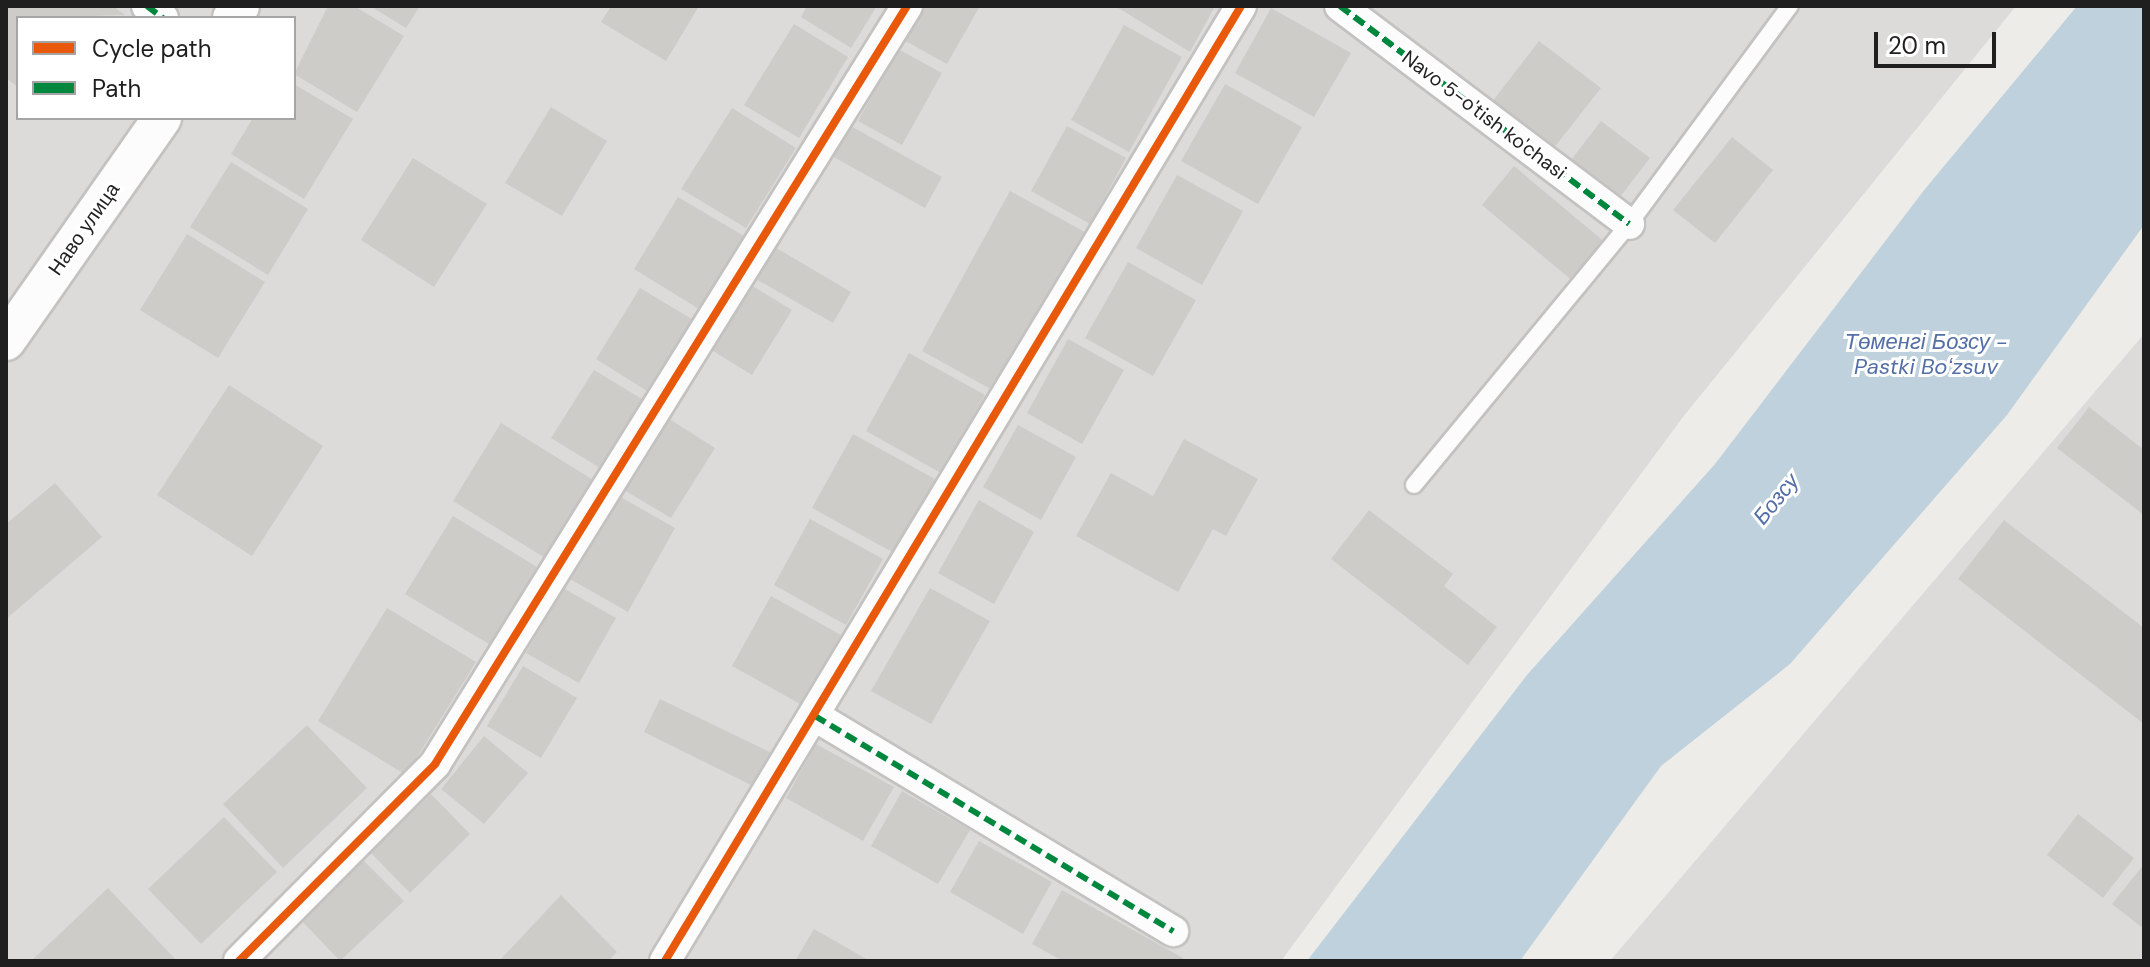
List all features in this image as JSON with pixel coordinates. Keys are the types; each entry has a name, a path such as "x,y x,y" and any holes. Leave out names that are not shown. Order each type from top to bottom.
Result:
{"street":[{"path":"239,961 435,764 907,6"},
{"path":"665,961 1241,6"},
{"name":"Navo 5-o'tish ko'chasi","path":"1340,6 1629,224"},
{"name":"Наво улица","path":"6,341 161,120"},
{"path":"815,716 1173,931"}],"lane":[{"path":"1414,485 1629,224 1790,6"}],"shaded area":[{"path":"6,6 2016,6 1683,417 1281,961 6,961"},
{"path":"2144,334 2144,961 1610,961"}],"water":[{"name":"Төменгі Бозсу - Pastki Boʻzsuv","path":"2077,6 2144,6 2144,225 2007,415 1790,664 1661,766 1520,961 1307,961 1527,675 1715,464 1925,189"}],"building":[{"path":"6,6 113,6 125,15 16,16 16,86 6,78"},
{"path":"328,6 354,6 404,36 357,112 296,75"},
{"path":"370,6 420,6 406,28"},
{"path":"611,6 699,6 666,61 601,22"},
{"path":"807,6 877,6 851,48 801,17"},
{"path":"921,6 980,6 947,64 902,39"},
{"path":"1115,6 1215,6 1190,52"},
{"path":"1271,8 1351,53 1314,117 1235,73"},
{"path":"794,24 848,57 799,138 744,105"},
{"path":"1124,25 1182,57 1129,152 1071,120"},
{"path":"1539,41 1601,88 1553,149 1492,102"},
{"path":"898,49 942,73 902,145 858,121"},
{"path":"1225,84 1302,127 1258,204 1181,161"},
{"path":"296,85 353,119 304,199 231,154 252,120 296,120"},
{"path":"551,107 607,141 562,216 505,183"},
{"path":"732,108 796,148 746,228 681,189"},
{"path":"1601,121 1650,158 1620,197 1571,160"},
{"path":"849,125 942,177 925,208 832,156"},
{"path":"1067,126 1126,158 1090,224 1031,191"},
{"path":"1732,137 1773,170 1715,243 1673,210"},
{"path":"413,158 487,204 434,287 361,240"},
{"path":"231,162 308,209 268,275 190,227"},
{"path":"1514,166 1607,244 1575,283 1482,205"},
{"path":"1177,175 1243,211 1202,285 1136,248"},
{"path":"1010,191 1085,232 996,392 922,351"},
{"path":"678,197 744,236 699,309 634,269"},
{"path":"187,234 265,282 218,358 140,310"},
{"path":"773,246 851,292 833,323 754,278"},
{"path":"1128,262 1196,300 1153,376 1085,338"},
{"path":"749,284 792,310 752,375 710,349"},
{"path":"640,288 700,324 655,396 596,359"},
{"path":"1068,339 1124,370 1082,444 1027,413"},
{"path":"909,353 985,395 941,473 866,431"},
{"path":"594,370 652,405 610,474 551,438"},
{"path":"229,385 323,446 252,556 157,495"},
{"path":"2089,407 2144,450 2144,515 2057,448"},
{"path":"663,415 715,448 671,518 619,487"},
{"path":"501,423 595,481 547,559 453,501"},
{"path":"1018,425 1076,457 1041,520 983,487"},
{"path":"853,434 935,479 894,553 812,508"},
{"path":"1184,439 1258,479 1226,536 1213,529 1178,592 1076,536 1111,473 1153,496"},
{"path":"55,483 102,537 6,619 6,524"},
{"path":"610,491 675,528 628,612 563,575"},
{"path":"979,500 1034,532 994,604 938,573"},
{"path":"1369,510 1453,574 1444,586 1497,627 1468,665 1331,559"},
{"path":"453,516 542,570 494,647 405,594"},
{"path":"810,519 883,559 846,625 774,585"},
{"path":"2004,520 2144,628 2144,724 1958,579"},
{"path":"563,588 616,618 579,683 526,653"},
{"path":"930,588 990,621 931,724 871,691"},
{"path":"771,596 841,635 802,705 732,666"},
{"path":"387,608 476,662 406,775 318,721"},
{"path":"523,666 577,698 541,758 487,726"},
{"path":"660,699 772,753 755,787 644,732"},
{"path":"307,725 367,788 283,868 223,804"},
{"path":"484,736 528,773 484,824 441,789"},
{"path":"816,744 894,787 863,841 786,798"},
{"path":"902,791 970,830 938,884 871,846"},
{"path":"431,794 470,834 410,893 371,853"},
{"path":"2078,814 2134,858 2103,898 2047,855"},
{"path":"224,817 277,872 201,944 148,889"},
{"path":"979,841 1052,882 1023,934 950,892"},
{"path":"362,859 404,901 340,961 300,919"},
{"path":"2144,864 2144,929 2112,904"},
{"path":"108,888 177,961 31,961"},
{"path":"1062,890 1183,958 1181,961 1063,961 1032,944"},
{"path":"561,895 617,952 608,961 499,961"},
{"path":"814,929 870,961 795,961"}],"marked path":[{"path":"147,6 160,16"},
{"path":"1340,6 1629,224"},
{"path":"815,716 1173,931"}],"cycle path":[{"path":"239,961 435,764 907,6"},
{"path":"665,961 1241,6"}],"water label":[{"name":"Бозсу","path":"1776,499"}]}
